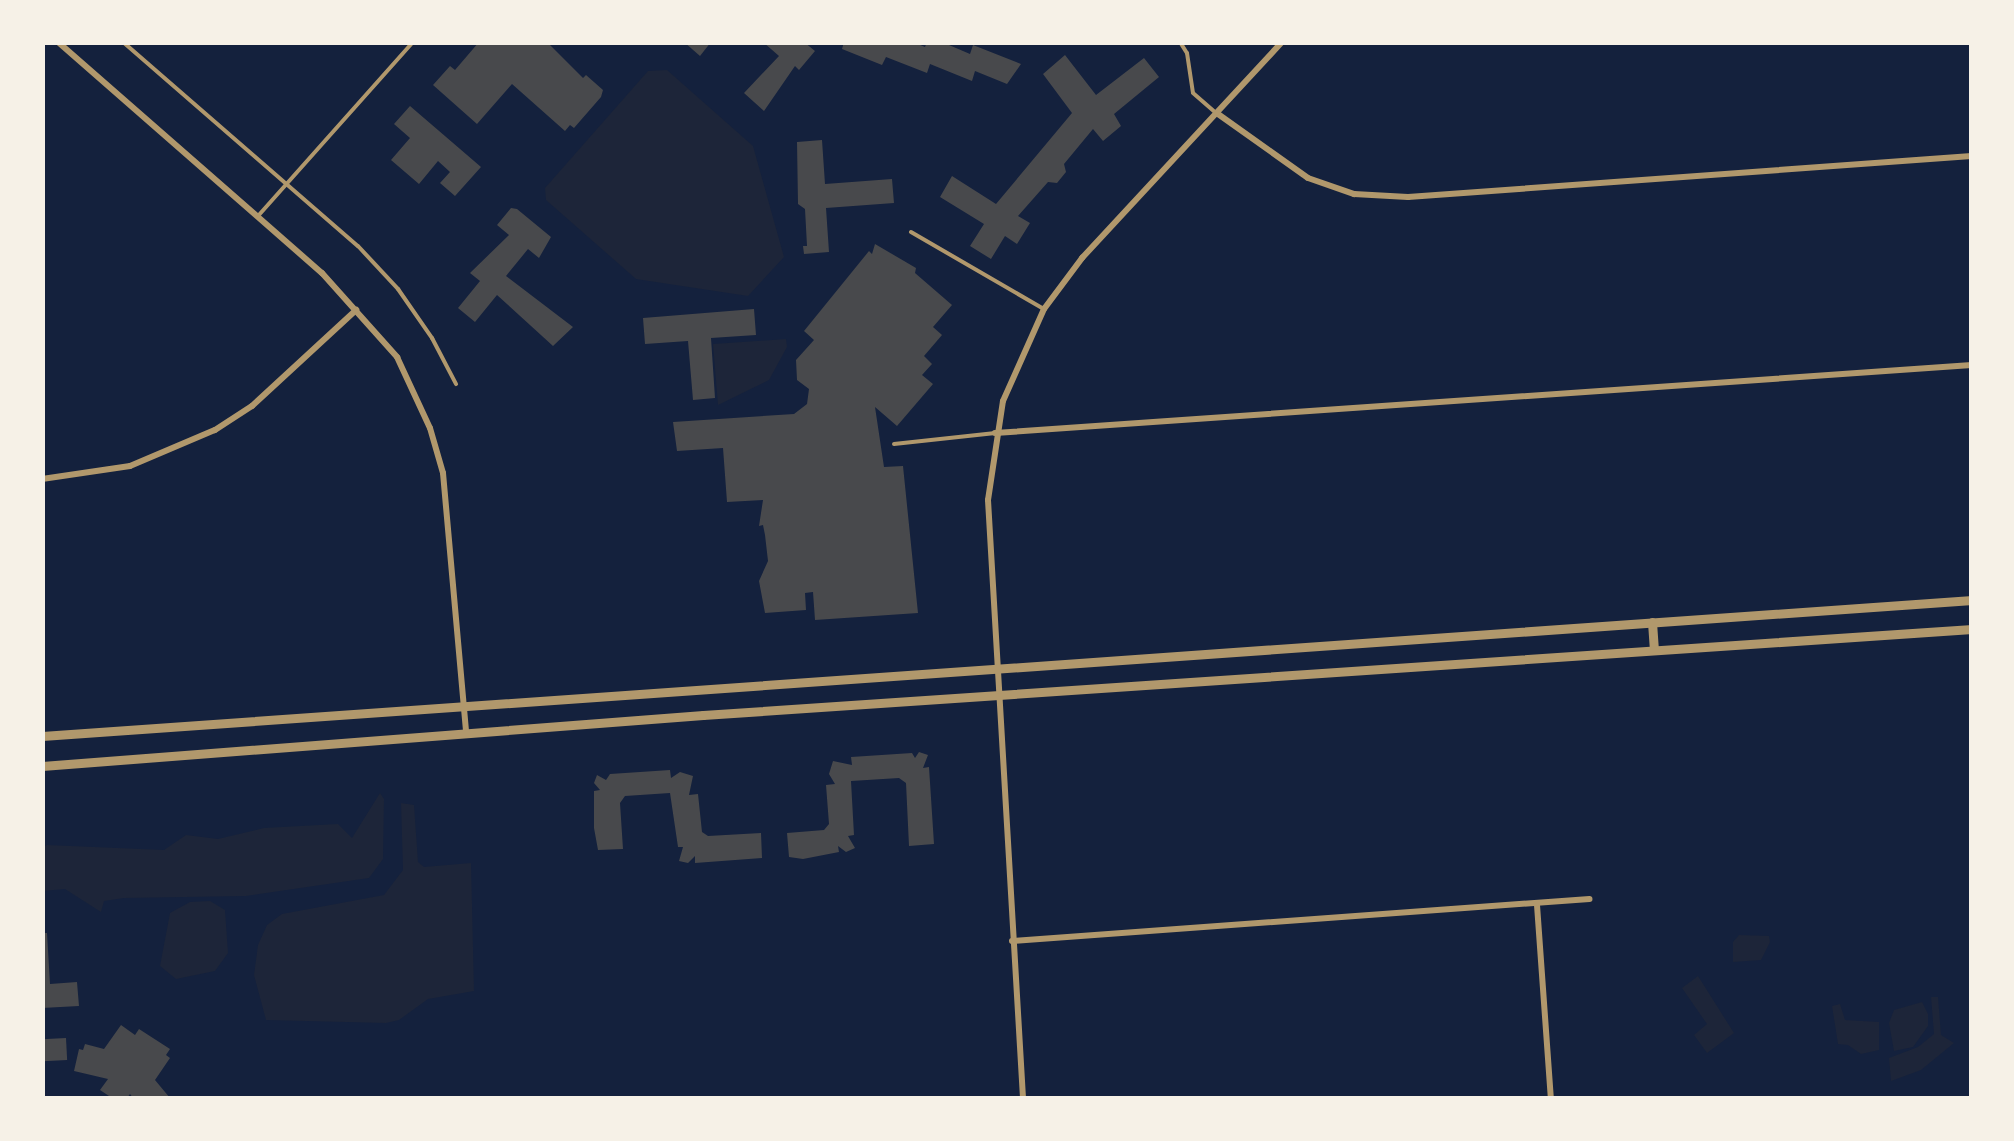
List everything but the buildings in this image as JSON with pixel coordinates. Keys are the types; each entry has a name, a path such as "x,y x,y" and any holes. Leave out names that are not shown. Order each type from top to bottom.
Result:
{"street":[{"path":"58,42 322,273 397,357 430,428 443,473 466,733"},
{"path":"1023,1098 988,500 995,433 1018,362 1044,309 1082,258 1282,42"},
{"path":"1218,114 1308,178 1354,194 1408,197 1972,156"},
{"path":"42,479 130,466 215,430 252,406 356,310"},
{"path":"995,433 1972,364"},
{"path":"42,736 1972,600"},
{"path":"1652,622 1654,649"},
{"path":"42,766 1972,629"},
{"path":"1012,941 1589,900"},
{"path":"1538,905 1551,1098"}],"lane":[{"path":"123,42 288,184 398,289 432,338 456,384"},
{"path":"258,216 413,42"},
{"path":"1180,42 1187,53 1193,92 1218,114"},
{"path":"911,232 1044,309"},
{"path":"894,444 995,433"}],"shaded area":[{"path":"667,70 753,146 784,257 748,296 636,279 546,200 545,188 648,71"},
{"path":"786,339 787,347 769,380 718,405 713,344"},
{"path":"380,793 384,799 383,859 369,878 246,896 124,898 104,901 101,912 65,889 43,891 43,847 47,845 164,850 186,835 218,839 264,828 338,824 352,838"},
{"path":"401,803 414,805 418,862 424,867 471,863 474,991 428,999 399,1020 386,1023 266,1020 254,975 258,945 267,925 282,914 384,895 403,870"},
{"path":"210,901 225,910 228,953 215,971 176,979 160,966 170,913 190,902"},
{"path":"1739,935 1769,936 1761,960 1733,962 1733,942"},
{"path":"1698,976 1734,1033 1707,1053 1694,1035 1707,1024 1682,988"},
{"path":"1931,997 1938,997 1941,1035 1954,1043 1921,1070 1891,1081 1889,1058 1918,1047 1934,1034"},
{"path":"1922,1002 1928,1026 1913,1047 1894,1051 1889,1023 1894,1010"},
{"path":"1840,1004 1845,1020 1879,1022 1879,1050 1861,1054 1848,1045 1838,1044 1832,1006"}]}
